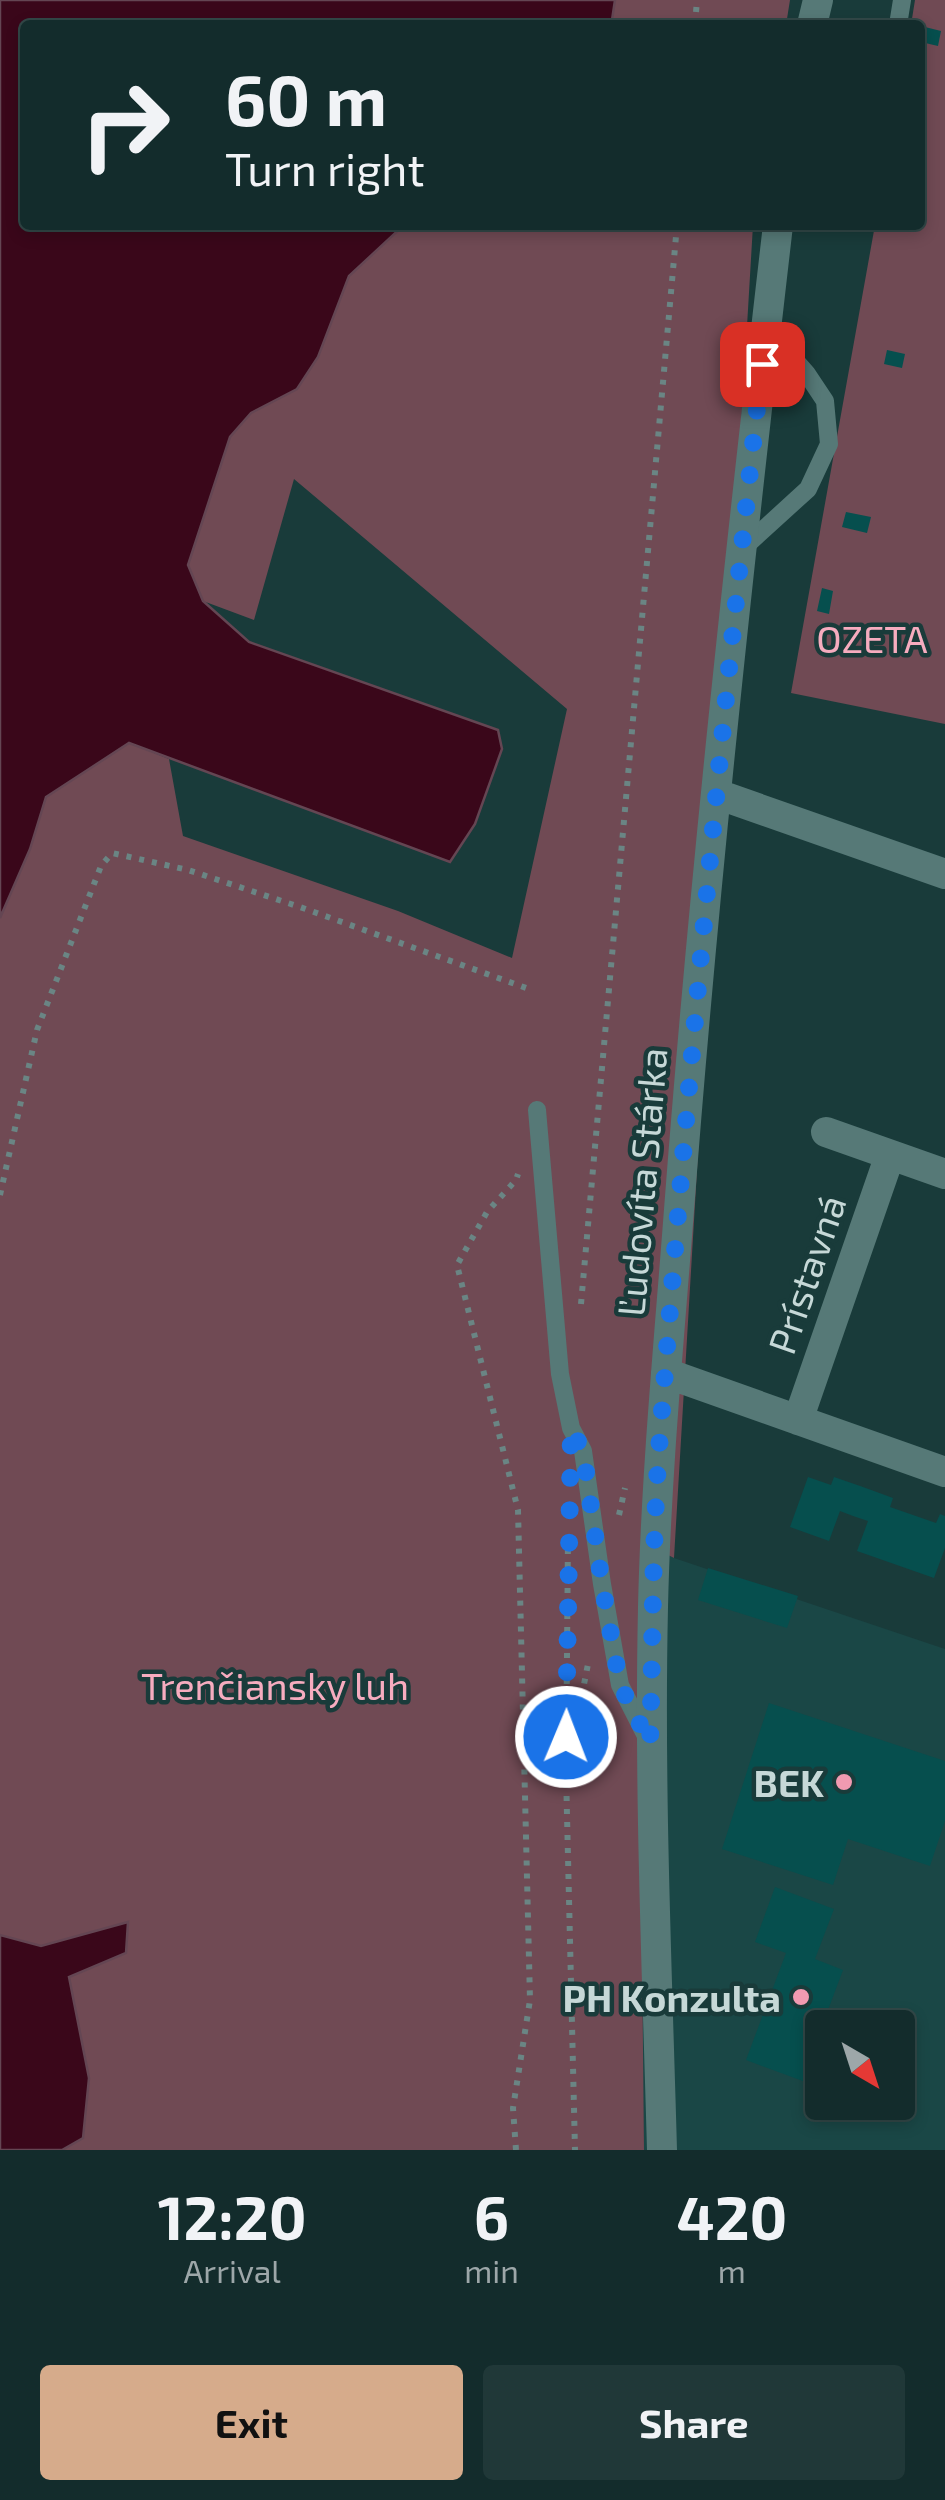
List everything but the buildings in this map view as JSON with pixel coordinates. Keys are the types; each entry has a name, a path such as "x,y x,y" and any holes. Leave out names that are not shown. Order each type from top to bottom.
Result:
{"street":[{"name":"Ľudovíta Stárka","path":"662,2150 650,1744 659,1450 716,794 777,230"},
{"path":"716,794 945,874"},
{"path":"826,1132 945,1174"},
{"name":"Prístavná","path":"798,1420 890,1155"},
{"path":"666,1374 945,1472"}],"lane":[{"path":"741,550 808,489 829,444 825,402 807,374 766,327"},
{"path":"538,1110 560,1374 571,1428 583,1451 620,1685 650,1744"}],"path":[{"path":"580,1314 677,230"},
{"path":"0,1196 38,1030 101,866 112,853 188,870 529,988"},
{"path":"516,2150 513,2108 530,2000 518,1510 457,1266 487,1212 516,1180 522,1162"},
{"path":"568,1522 566,1773 575,2150"}],"shaded area":[{"path":"0,0 615,0 612,20 20,20 20,230 399,230 349,276 318,357 297,389 251,413 230,437 188,565 203,601 249,642 498,730 502,749 475,824 450,862 129,743 46,797 30,849 0,918"},
{"path":"643,1543 674,1558 945,1649 945,2150 644,2150 639,1893"},
{"path":"128,1922 126,1953 69,1977 89,2078 83,2138 62,2150 0,2150 0,1935 41,1946"}],"green space":[{"path":"615,0 790,0 787,20 612,20"},
{"name":"OZETA","path":"915,0 945,0 945,724 791,693 874,230 925,230 925,20 912,20"},
{"name":"Trenčiansky luh","path":"399,230 753,230 674,1558 644,1543 640,1749 644,2150 62,2150 83,2137 89,2078 69,1976 126,1953 127,1922 41,1946 0,1935 0,910 46,797 129,743 169,759 183,836 398,911 512,958 567,709 294,479 254,620 203,601 188,565 230,437 251,413 297,388 318,357 349,276"}],"place":[{"name":"BEK","path":"844,1782"},
{"name":"PH Konzulta","path":"801,1997"}],"route":[{"path":"566,1737 571,1428 583,1451 620,1685 650,1744 659,1450 688,1093 762,364"}]}
